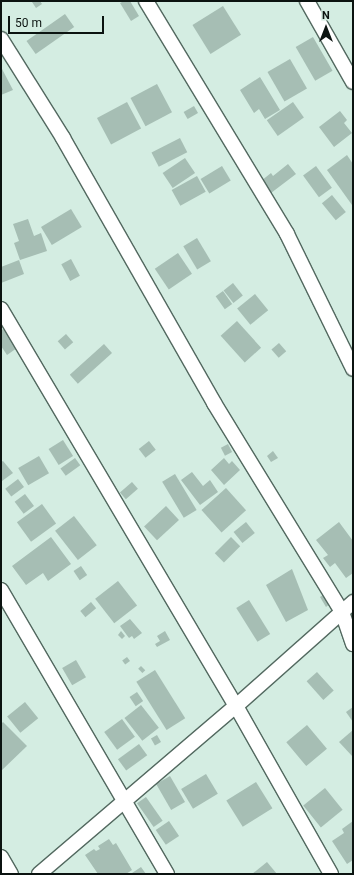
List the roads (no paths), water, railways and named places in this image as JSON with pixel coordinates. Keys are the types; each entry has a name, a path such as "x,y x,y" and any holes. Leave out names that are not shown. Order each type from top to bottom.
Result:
{"street":[{"path":"146,1 287,234 353,369"},
{"path":"307,1 353,82"},
{"path":"1,39 63,138 214,403 342,612 353,644"},
{"path":"1,310 236,706 331,874"},
{"path":"1,590 167,874"},
{"path":"40,874 124,800 236,706 353,602"},
{"path":"1,857 11,874"}]}
